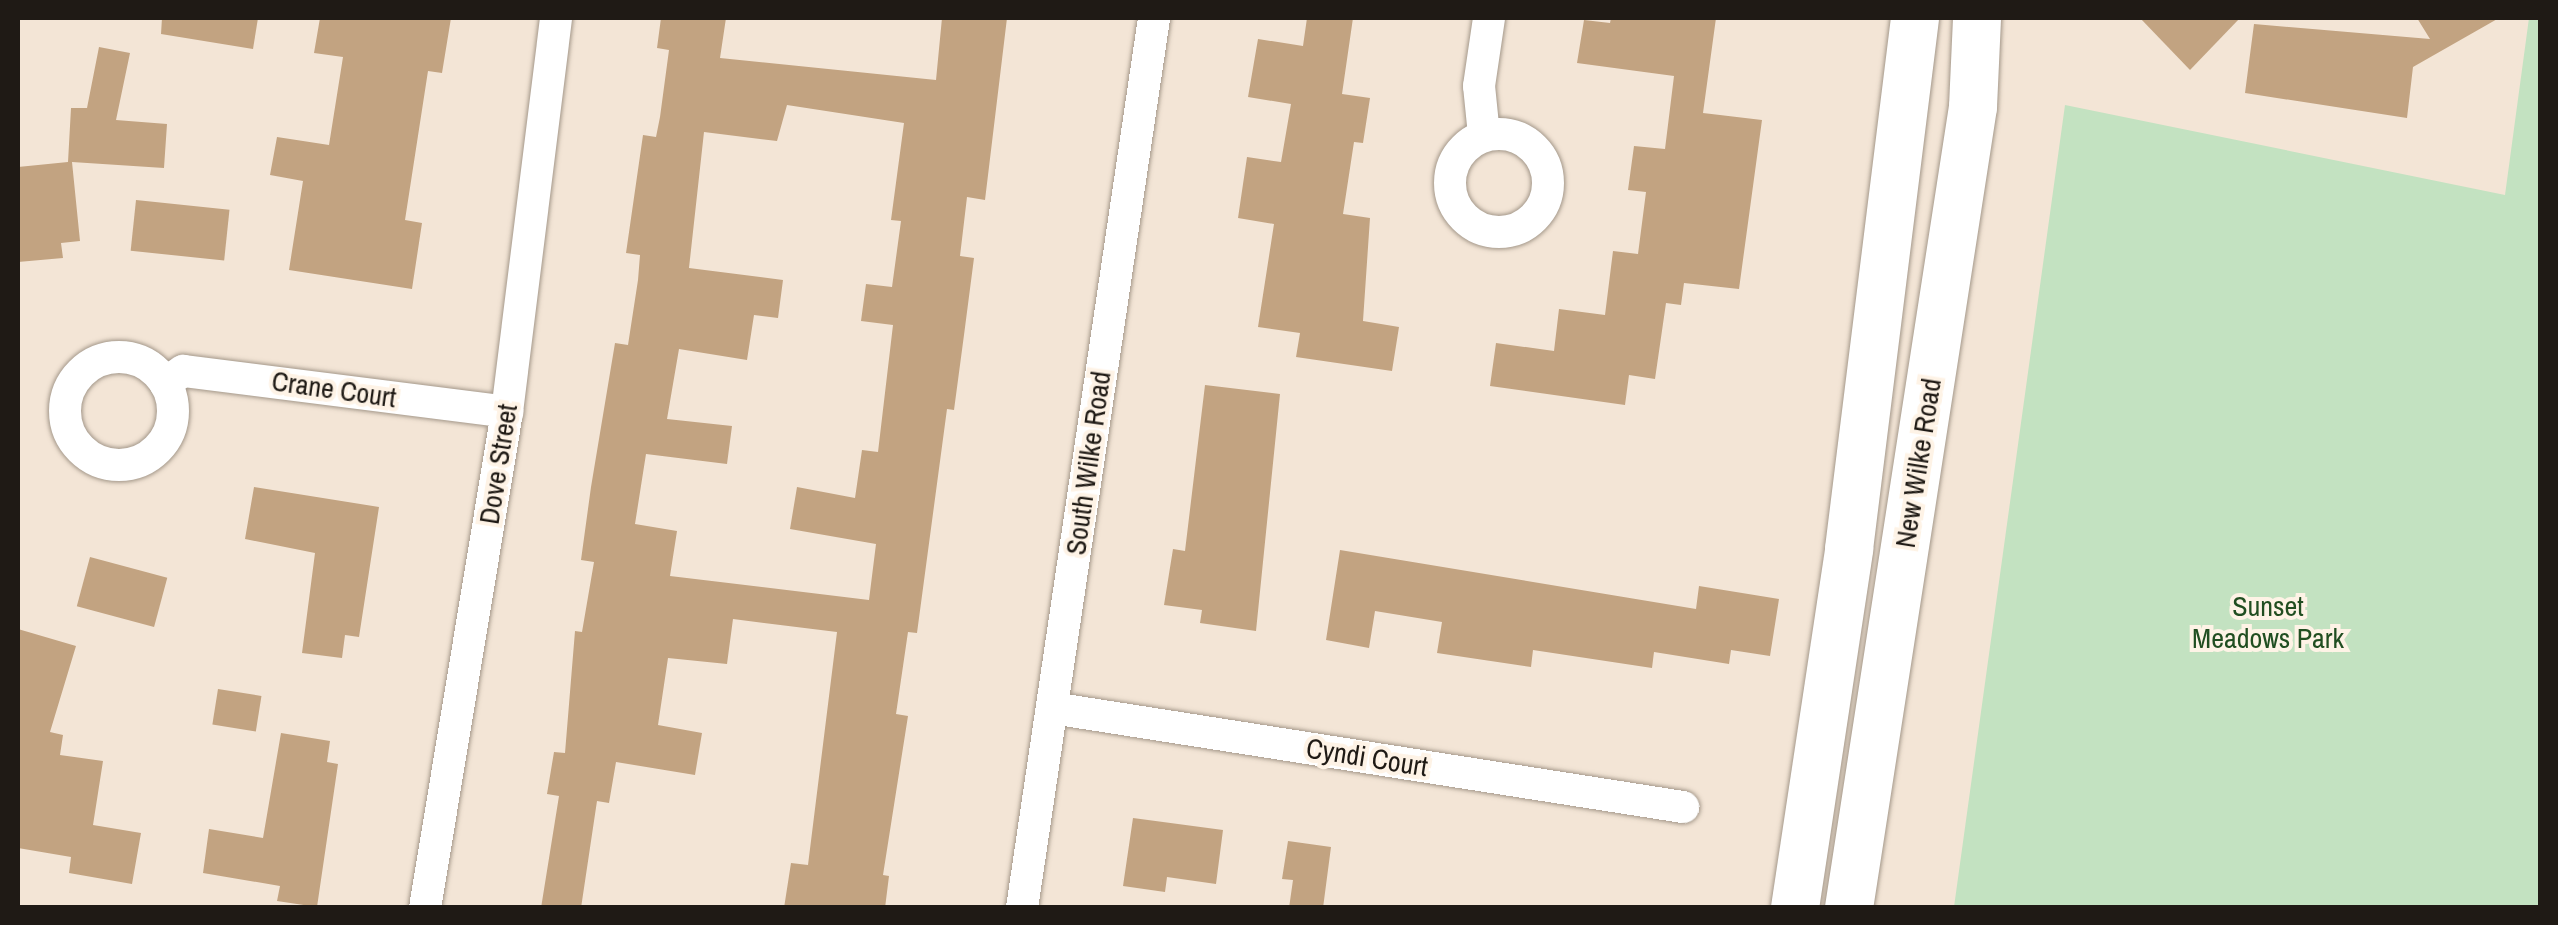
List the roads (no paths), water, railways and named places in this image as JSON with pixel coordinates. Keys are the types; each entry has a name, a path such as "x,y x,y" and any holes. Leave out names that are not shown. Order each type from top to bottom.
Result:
{"main road":[{"name":"New Wilke Road","path":"1795,908 1850,549 1915,18"},
{"name":"New Wilke Road","path":"1850,908 1972,107 1977,18"}],"street":[{"name":"Dove Street","path":"425,908 507,412 556,18"},
{"name":"South Wilke Road","path":"1022,908 1154,18"},
{"path":"1484,135 1479,86 1489,18"},
{"name":"Crane Court","path":"165,382 184,370 507,412"},
{"name":"Cyndi Court","path":"1052,708 1682,807"}],"park label":[{"name":"Sunset Meadows Park","path":"2268,622"}]}
